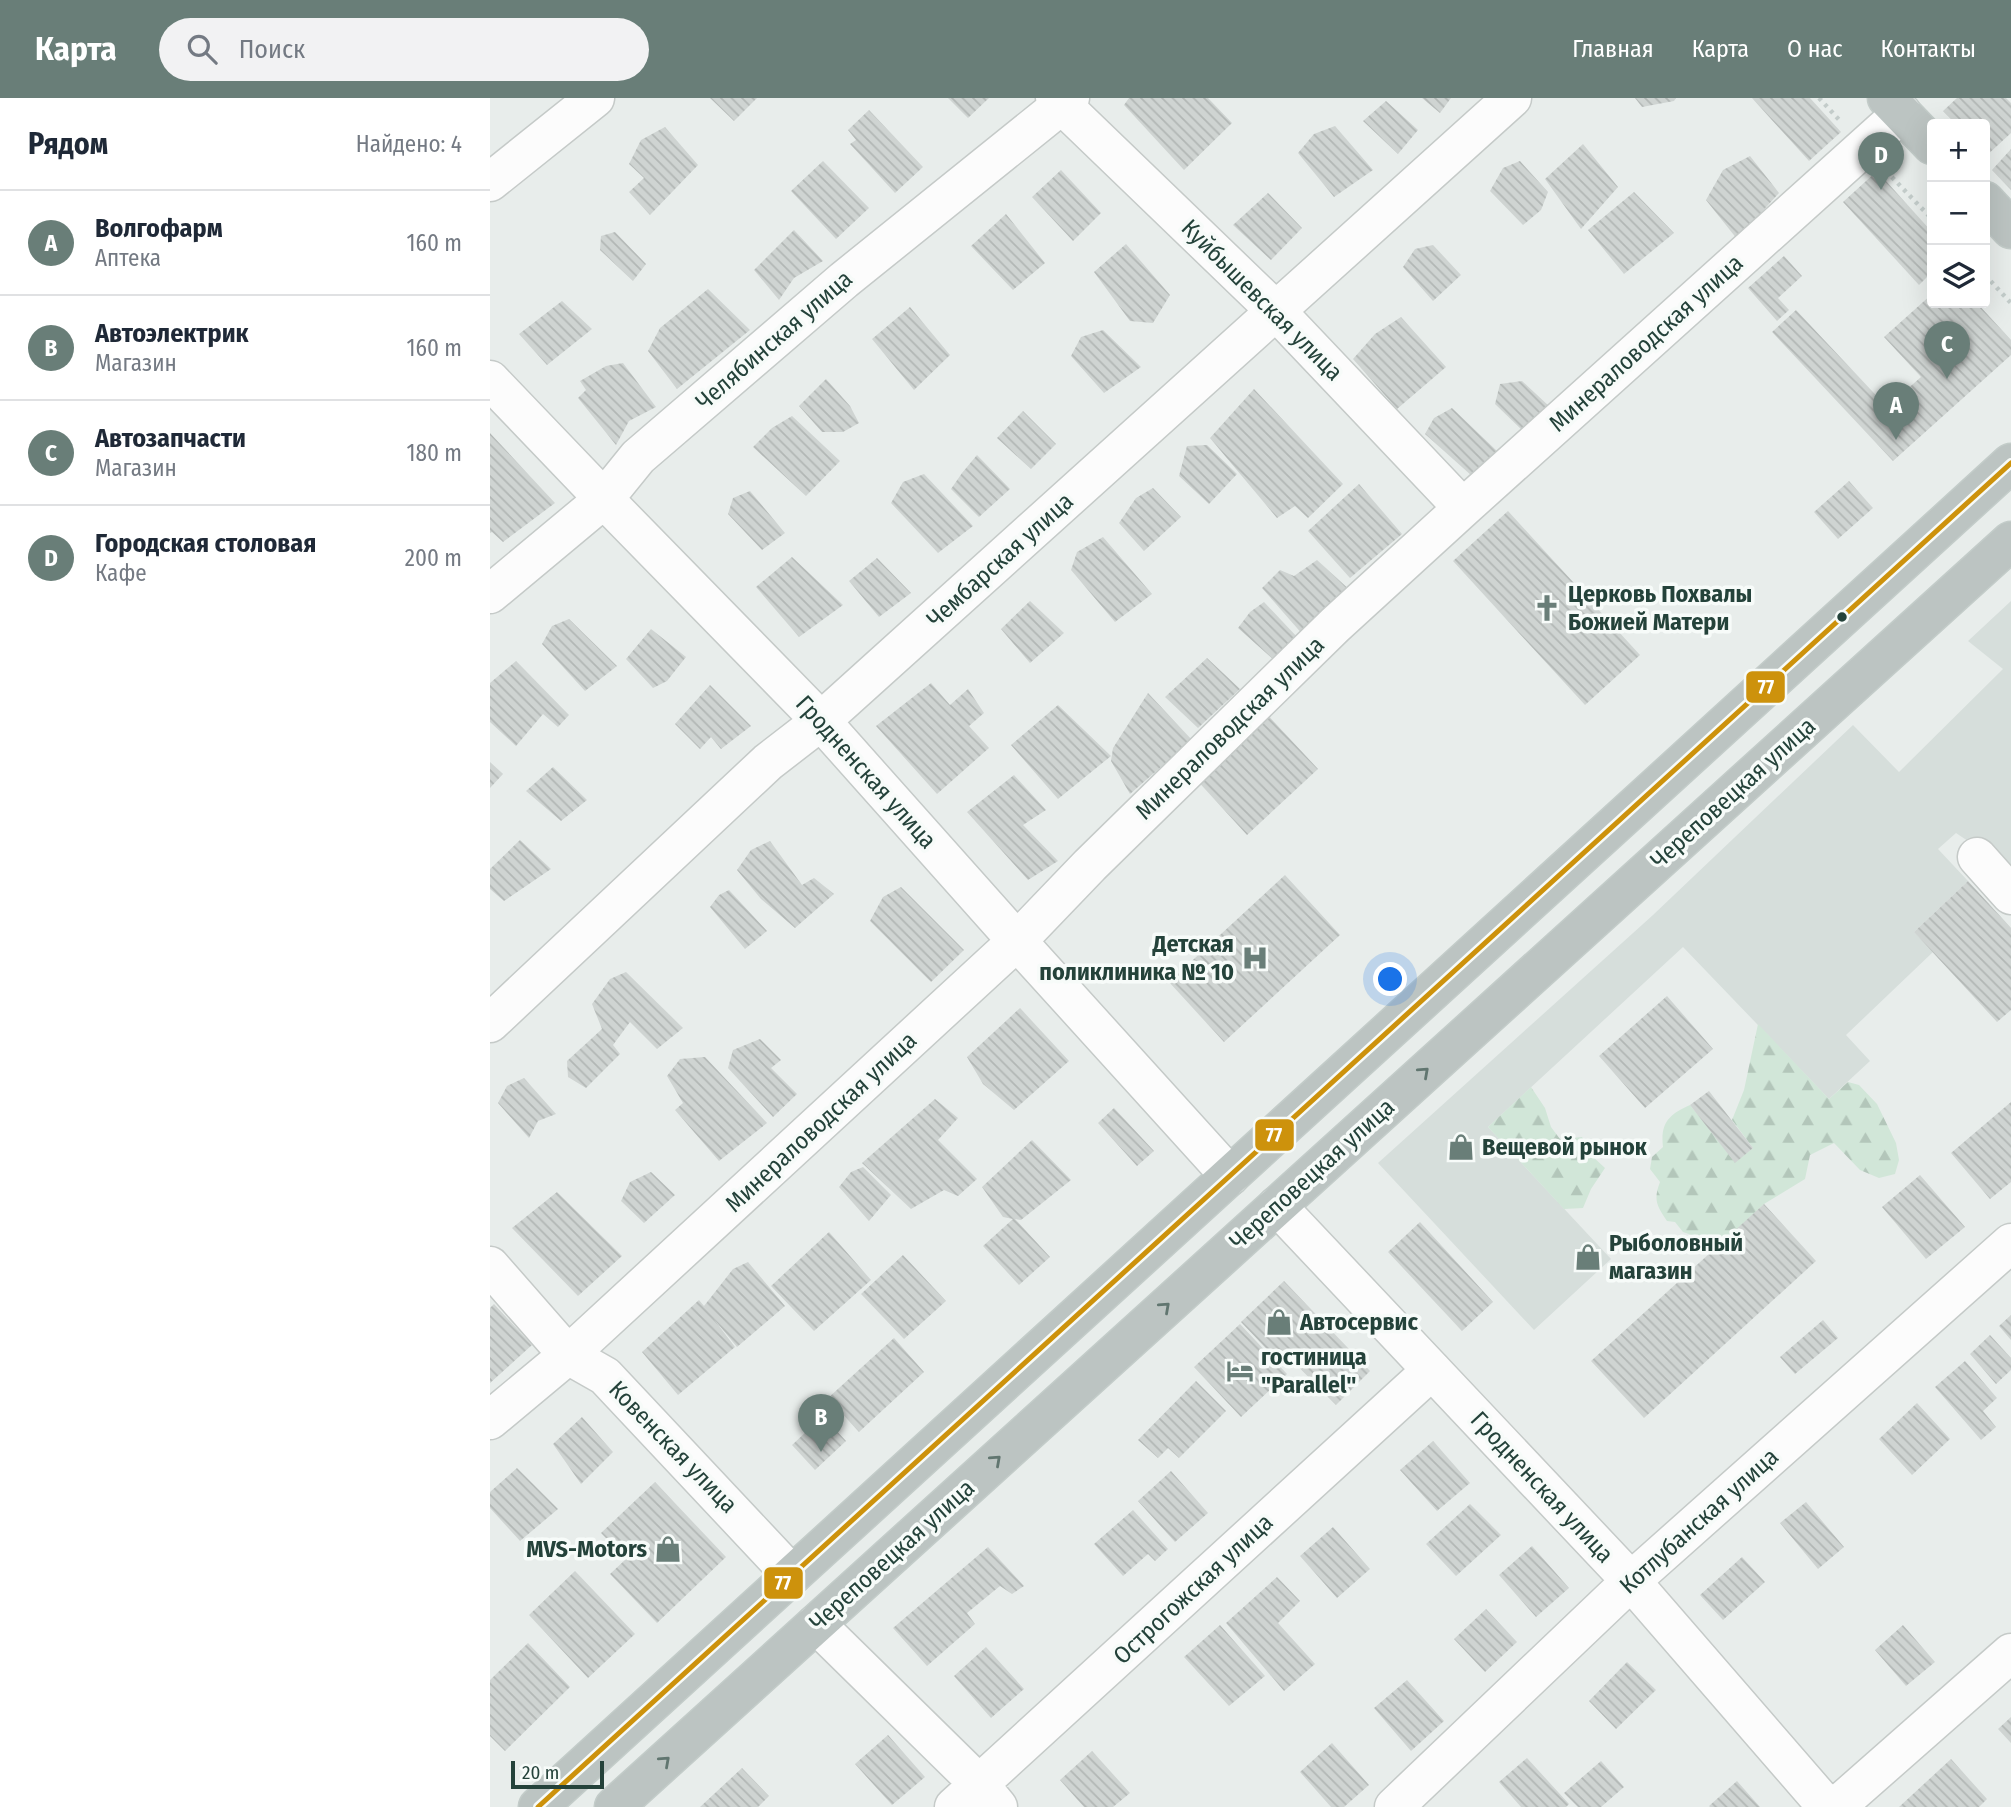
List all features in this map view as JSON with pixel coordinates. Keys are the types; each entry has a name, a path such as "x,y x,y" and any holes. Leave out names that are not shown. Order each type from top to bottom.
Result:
{"highway":[{"path":"1895,106 1927,140"},
{"path":"1990,206 2011,229"},
{"path":"538,1807 2011,463"},
{"name":"Череповецкая улица","path":"614,1807 2011,541"}],"street":[{"path":"490,182 594,98"},
{"name":"Чембарская улица","path":"490,1023 768,762 821,721 1512,98"},
{"name":"Куйбышевская улица","path":"1062,100 1277,312 1463,508"},
{"name":"Челябинская улица","path":"490,594 604,499 639,457 844,279 1062,100"},
{"name":"Минераловодская улица","path":"490,1420 568,1355 1017,941 1090,865 1325,635 1895,106"},
{"name":"Гродненская улица","path":"490,380 821,721 1230,1176"},
{"path":"1977,857 2011,895"},
{"name":"Гродненская улица","path":"1277,1206 1631,1581 1827,1807"},
{"name":"Котлубанская улица","path":"1394,1807 1631,1581 2011,1243"},
{"name":"Ковенская улица","path":"490,1266 568,1355 606,1376 792,1575"},
{"name":"Острогожская улица","path":"977,1800 1432,1370"},
{"path":"816,1624 977,1800"},
{"path":"1836,1807 2011,1653"}],"path":[{"path":"1990,280 2011,303"}],"shaded area":[{"path":"2011,601 2011,866 2008,868 1956,833 1938,849 1968,881 1914,932 1933,952 1846,1035 1870,1061 1829,1099 1683,947 1488,1127 1611,1259 1534,1330 1378,1163 1653,915 1853,725 1899,772 2003,669 1968,641"}],"green space":[{"path":"1758,1024 1829,1099 1848,1082 1859,1085 1877,1104 1896,1143 1899,1160 1895,1174 1879,1178 1860,1170 1834,1143 1810,1155 1805,1179 1764,1204 1720,1245 1683,1232 1675,1222 1667,1221 1657,1203 1660,1182 1650,1169 1652,1157 1663,1147 1663,1131 1668,1120 1690,1105 1735,1162 1753,1148 1732,1120 1744,1090"},
{"path":"1531,1087 1560,1139 1582,1137 1591,1155 1605,1168 1591,1189 1583,1208 1564,1209 1488,1127"}],"building":[{"path":"710,98 757,98 734,121"},
{"path":"948,98 989,98 968,118"},
{"path":"1129,98 1208,98 1232,123 1184,170 1124,105"},
{"path":"1422,98 1451,98 1440,113"},
{"path":"1635,98 1676,98 1674,101 1642,107"},
{"path":"1752,98 1810,98 1841,132 1809,161"},
{"path":"1957,98 2006,98 2011,103 2011,133 1990,152 1990,119 1951,119 1943,111"},
{"path":"1386,101 1418,130 1398,154 1363,121"},
{"path":"869,110 923,167 895,193 850,144 856,140 848,130"},
{"path":"1335,126 1373,170 1334,197 1298,153 1314,134"},
{"path":"665,127 698,165 650,215 629,192 644,178 629,164 641,140"},
{"path":"1583,144 1618,187 1581,229 1545,179"},
{"path":"2011,149 2011,190 1992,170"},
{"path":"1750,156 1779,193 1737,239 1706,200 1723,170"},
{"path":"823,161 869,208 836,239 791,191"},
{"path":"1520,161 1548,192 1541,210 1523,225 1490,191 1503,168"},
{"path":"1061,170 1101,213 1073,241 1032,197"},
{"path":"1877,171 1927,226 1927,277 1919,285 1843,202"},
{"path":"1634,192 1674,233 1624,274 1588,230"},
{"path":"1268,193 1302,228 1271,260 1233,225"},
{"path":"1006,214 1045,263 1013,290 971,246"},
{"path":"794,230 823,261 794,278 779,300 754,270"},
{"path":"615,232 646,264 633,281 600,250 601,236"},
{"path":"1126,244 1170,295 1153,323 1130,321 1094,272"},
{"path":"1433,245 1461,275 1433,301 1403,267 1415,249"},
{"path":"1784,256 1802,276 1778,298 1789,310 1777,321 1748,288"},
{"path":"708,289 750,330 677,389 648,351 660,328"},
{"path":"1927,298 1927,308 1982,308 2011,340 2011,355 1893,461 1772,332 1796,310 1887,407 1921,377 1884,337"},
{"path":"562,301 592,329 547,365 519,334"},
{"path":"910,307 950,355 914,390 872,339"},
{"path":"1401,317 1446,367 1397,409 1353,359 1375,334"},
{"path":"1103,330 1141,367 1104,393 1071,356 1081,337"},
{"path":"623,363 656,407 629,421 616,445 578,398 586,390 580,381 606,366"},
{"path":"826,379 850,406 859,423 843,432 822,432 799,406"},
{"path":"1522,381 1550,407 1523,431 1495,404 1500,384"},
{"path":"1254,389 1343,484 1308,518 1295,506 1277,518 1210,438"},
{"path":"1452,408 1498,452 1472,476 1425,434 1434,418"},
{"path":"1023,411 1056,444 1031,469 997,438"},
{"path":"792,416 840,461 806,496 753,447 772,428"},
{"path":"490,433 555,503 503,542 490,533"},
{"path":"1207,445 1237,474 1209,504 1179,476 1187,446"},
{"path":"977,455 1010,489 979,517 951,489"},
{"path":"924,474 973,526 938,553 891,503 903,482"},
{"path":"1849,481 1873,508 1838,539 1814,512"},
{"path":"1359,484 1402,534 1350,578 1308,531"},
{"path":"1153,488 1181,517 1144,551 1119,523 1136,498"},
{"path":"750,491 785,533 762,550 728,514 733,498"},
{"name":"Церковь Похвалы Божией Матери","path":"1508,511 1640,655 1585,705 1453,561"},
{"path":"1103,537 1152,594 1115,622 1071,570 1077,552"},
{"path":"792,557 843,605 799,637 756,587"},
{"path":"877,558 911,593 879,617 849,581"},
{"path":"1317,560 1352,592 1304,636 1262,588 1280,570 1294,576"},
{"path":"1030,601 1064,633 1030,663 1001,629"},
{"path":"1264,602 1298,638 1275,661 1238,628 1250,612"},
{"path":"569,619 617,666 585,691 542,644 552,626"},
{"path":"651,629 686,657 667,681 653,688 626,659"},
{"path":"1207,658 1240,689 1198,728 1165,697"},
{"path":"516,661 569,715 558,727 543,714 516,746 490,722 490,683"},
{"path":"931,683 950,705 968,689 984,713 969,726 989,748 937,794 876,726"},
{"path":"710,685 751,726 721,749 711,737 700,749 675,724"},
{"path":"1148,693 1192,740 1130,794 1111,761 1113,748"},
{"path":"1058,705 1111,756 1058,799 1011,745"},
{"path":"1264,711 1318,769 1247,835 1194,777"},
{"path":"490,762 503,774 490,788"},
{"path":"553,767 587,800 561,821 526,791"},
{"path":"1014,775 1046,810 1023,825 1058,861 1028,880 967,812"},
{"path":"520,840 551,869 504,901 490,889 490,869"},
{"path":"770,841 802,885 814,878 834,894 795,928 761,899 737,870 751,850"},
{"name":"Детская поликлиника № 10","path":"1285,875 1340,935 1224,1042 1169,982"},
{"path":"1968,881 2011,928 2011,1010 1997,1022 1914,932"},
{"path":"901,887 964,950 931,982 870,921 883,897"},
{"path":"729,890 767,931 745,949 710,907 719,895"},
{"path":"626,972 683,1028 657,1049 630,1022 613,1045 620,1054 586,1088 568,1077 567,1061 602,1029 592,1004 610,979"},
{"path":"1667,996 1713,1049 1645,1108 1599,1056"},
{"path":"1020,1008 1069,1061 1014,1110 983,1084 967,1057"},
{"path":"760,1039 781,1060 771,1068 797,1094 773,1117 728,1068 733,1050"},
{"path":"705,1057 767,1123 719,1161 675,1110 683,1103 667,1076 680,1059"},
{"path":"524,1078 556,1114 538,1121 529,1138 498,1103 507,1086"},
{"path":"1709,1091 1753,1148 1735,1163 1690,1105"},
{"path":"935,1099 958,1118 938,1140 977,1179 958,1196 944,1190 911,1209 862,1163"},
{"path":"2011,1102 2011,1182 1990,1199 1951,1153"},
{"path":"1114,1108 1154,1151 1137,1166 1098,1123"},
{"path":"1032,1140 1071,1180 1021,1220 1015,1219 1050,1257 1019,1285 983,1246 1013,1219 1003,1217 982,1187"},
{"path":"863,1167 891,1195 869,1221 839,1187 851,1172"},
{"path":"651,1172 675,1195 644,1223 621,1201 630,1182"},
{"path":"1920,1175 1965,1227 1926,1259 1882,1207"},
{"path":"557,1192 622,1256 578,1296 512,1228"},
{"path":"1764,1204 1816,1261 1644,1418 1591,1361"},
{"path":"1420,1222 1493,1302 1462,1331 1388,1252"},
{"path":"829,1232 871,1280 814,1331 771,1286"},
{"path":"903,1255 946,1301 904,1339 861,1294"},
{"path":"748,1262 785,1306 737,1347 713,1318 735,1347 678,1395 642,1352 699,1300 704,1306 733,1269"},
{"path":"1284,1281 1370,1371 1336,1405 1285,1353 1278,1361 1241,1322"},
{"path":"494,1304 532,1345 490,1383 490,1308"},
{"path":"2011,1315 2011,1340 1999,1326"},
{"path":"1823,1320 1838,1338 1795,1374 1780,1357"},
{"name":"гостиница \"Parallel\"","path":"1240,1324 1287,1374 1241,1417 1194,1367"},
{"path":"1990,1335 2011,1358 2011,1370 1996,1384 1970,1354"},
{"path":"894,1338 924,1372 859,1432 828,1398"},
{"path":"1965,1361 1997,1398 1983,1411 1996,1427 1981,1440 1935,1387"},
{"path":"1196,1381 1226,1411 1179,1458 1168,1448 1158,1458 1138,1440"},
{"path":"1917,1403 1950,1439 1912,1475 1879,1439"},
{"path":"823,1416 846,1441 815,1470 792,1445"},
{"path":"582,1417 613,1452 581,1484 553,1444"},
{"path":"1433,1441 1470,1483 1437,1511 1400,1470"},
{"path":"517,1468 558,1509 520,1541 490,1508 490,1492"},
{"path":"1171,1471 1208,1513 1175,1542 1138,1501"},
{"name":"MVS-Motors","path":"655,1482 726,1557 657,1623 610,1574 626,1559 601,1533"},
{"path":"1806,1502 1844,1547 1818,1569 1780,1523"},
{"path":"1470,1504 1501,1535 1456,1576 1426,1544"},
{"path":"1133,1510 1168,1549 1155,1561 1148,1554 1123,1576 1094,1544"},
{"path":"1333,1527 1370,1569 1337,1598 1300,1556"},
{"path":"1532,1546 1569,1588 1536,1617 1499,1575"},
{"path":"988,1547 1024,1586 1012,1594 1000,1586 967,1613 975,1624 927,1666 893,1628"},
{"path":"1742,1557 1765,1582 1723,1620 1700,1595"},
{"name":"MVS-Motors","path":"575,1571 635,1634 588,1678 529,1615"},
{"path":"1277,1577 1300,1601 1278,1623 1315,1664 1284,1691 1226,1623"},
{"path":"1486,1609 1517,1642 1485,1672 1454,1639"},
{"path":"1220,1625 1265,1676 1229,1706 1184,1657"},
{"path":"1903,1625 1935,1662 1906,1686 1875,1650"},
{"path":"528,1643 570,1687 505,1751 490,1736 490,1680"},
{"path":"986,1647 1024,1689 991,1718 954,1676"},
{"path":"1627,1662 1656,1690 1616,1729 1589,1701"},
{"path":"1407,1680 1444,1721 1411,1751 1374,1708"},
{"path":"2011,1717 2011,1743 1998,1729"},
{"path":"888,1735 925,1777 892,1805 855,1764"},
{"path":"1332,1743 1369,1785 1344,1807 1331,1807 1300,1772"},
{"path":"1092,1751 1130,1793 1113,1807 1084,1807 1060,1780"},
{"path":"1527,1758 1569,1804 1566,1807 1521,1807 1499,1782"},
{"path":"1951,1759 1987,1799 1979,1807 1899,1807"},
{"path":"1601,1761 1624,1787 1601,1807 1578,1807 1564,1793"},
{"path":"742,1768 769,1796 758,1807 700,1807"},
{"path":"1737,1781 1760,1807 1709,1806"}],"transit line":[{"name":"77","path":"538,1807 2011,463"}],"place":[{"name":"Городская столовая","path":"1881,190"},
{"name":"Автозапчасти","path":"1947,379"},
{"name":"Волгофарм","path":"1896,440"},
{"name":"Церковь Похвалы Божией Матери","path":"1547,608"},
{"name":"Детская поликлиника № 10","path":"1255,958"},
{"name":"Вещевой рынок","path":"1461,1147"},
{"name":"Рыболовный магазин","path":"1588,1257"},
{"name":"Автосервис","path":"1279,1322"},
{"name":"гостиница \"Parallel\"","path":"1240,1371"},
{"name":"Автоэлектрик","path":"821,1452"},
{"name":"MVS-Motors","path":"668,1549"}]}
